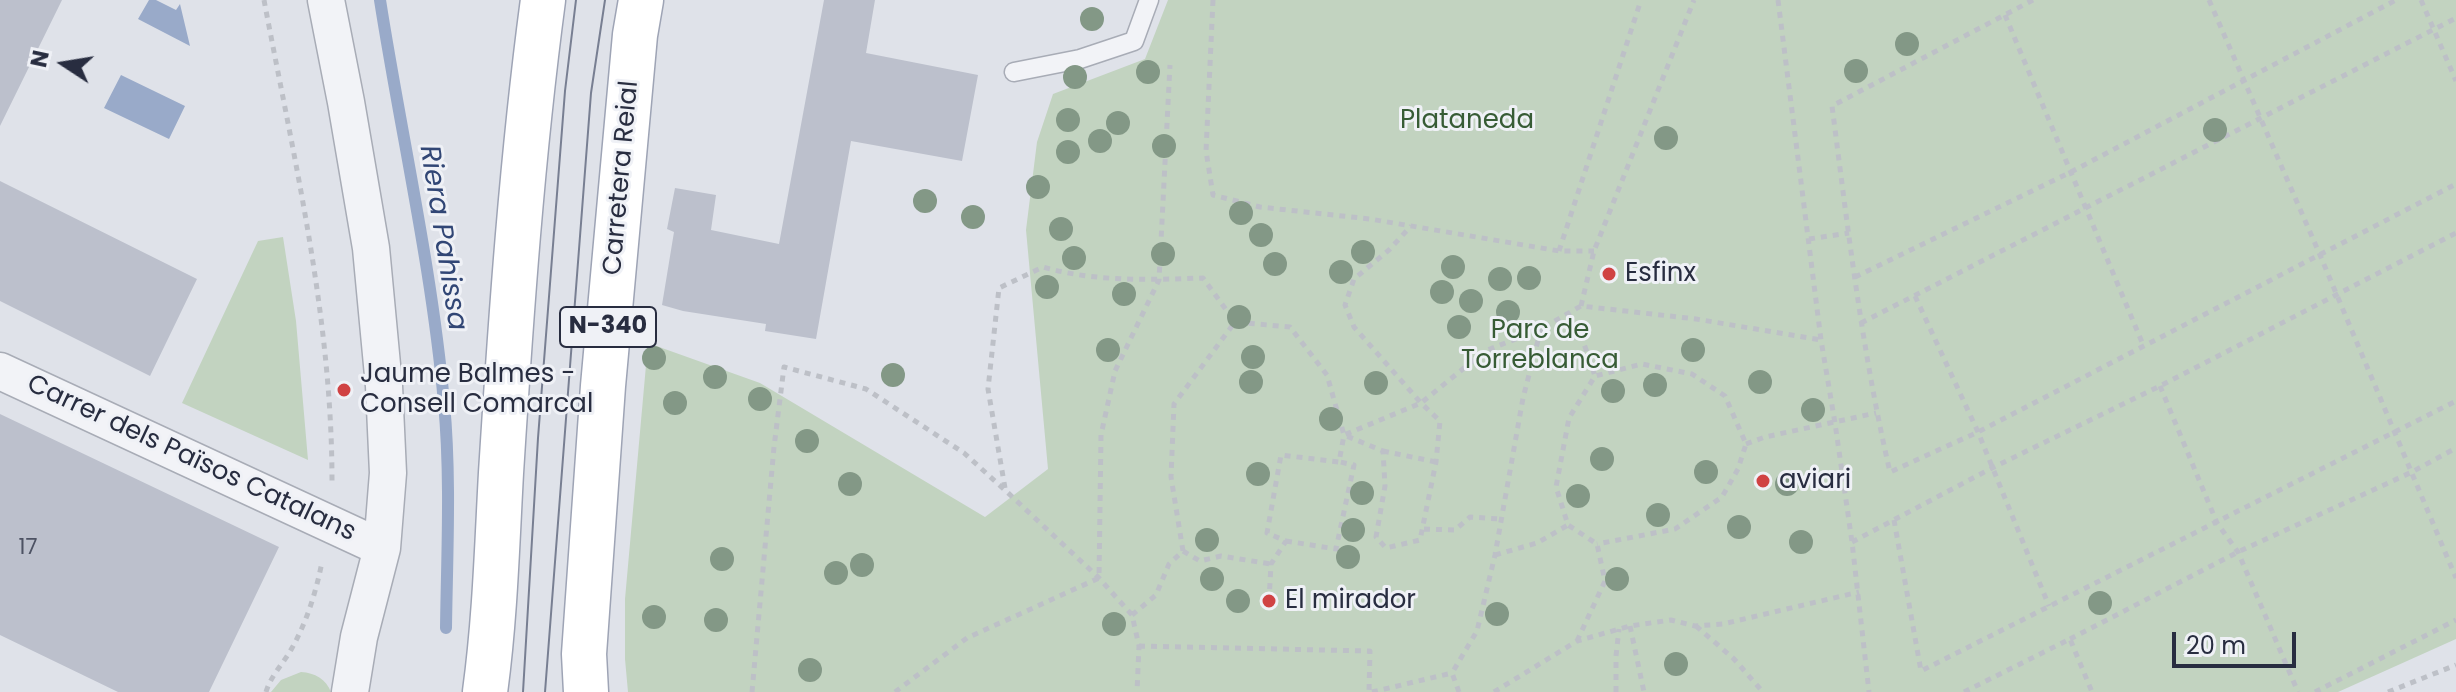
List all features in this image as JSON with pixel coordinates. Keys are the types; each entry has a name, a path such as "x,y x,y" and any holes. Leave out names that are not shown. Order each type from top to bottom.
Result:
{"main road":[{"path":"485,692 493,633 501,472 524,161 543,0"},
{"name":"Carretera Reial","path":"586,692 584,654 603,386 635,35 641,0"}],"street":[{"path":"326,0 371,248 384,386 388,473 382,548 359,637 350,692"},
{"name":"Carrer dels Països Catalans","path":"0,371 382,548"}],"lane":[{"path":"1014,72 1080,59 1134,41 1149,0"}],"path":[{"path":"264,0 319,302 331,431 332,510 317,584 306,620 266,692"},
{"path":"1213,0 1206,151 1213,195 1260,207 1370,219 1559,251 1594,251"},
{"path":"1559,251 1641,0"},
{"path":"1581,306 1594,251 1694,0"},
{"path":"1778,0 1821,340 1859,592 1869,692"},
{"path":"2033,0 1832,106 1861,323 1876,413 1890,472 1978,432 2456,184"},
{"path":"2209,0 2456,578"},
{"path":"1855,277 2069,173 2396,0"},
{"path":"2421,0 2456,81"},
{"path":"2005,15 2144,347"},
{"path":"1861,323 2456,18"},
{"path":"1099,578 1101,435 1115,371 1159,280 1170,65"},
{"path":"1383,451 1385,486 1376,537 1386,548 1420,540 1436,462 1440,421 1354,327 1345,305 1354,279 1389,250 1411,226"},
{"path":"1809,239 1849,233"},
{"path":"1852,542 2456,233"},
{"path":"1006,491 988,389 999,288 1043,267 1069,274 1137,281 1203,278 1235,322 1290,327 1327,375 1344,435 1339,462"},
{"path":"1915,296 1978,432 2049,606"},
{"path":"1344,435 1421,403 1485,351 1541,329 1581,306 1696,319 1821,340"},
{"path":"1568,314 1580,332 1595,376"},
{"path":"1183,551 1171,477 1174,404 1235,322"},
{"path":"1139,646 1370,651 1370,692 1452,673 1477,631 1495,555 1523,398 1541,329"},
{"path":"1642,364 1692,374 1725,396 1746,444 1738,469 1722,497 1675,529 1597,544 1568,525 1556,487 1569,418 1595,376 1642,364"},
{"path":"752,692 784,367 866,389 964,453 1006,491 1099,578 1132,615 1139,646 1137,692"},
{"path":"2160,386 2217,523 2238,552 2298,692"},
{"path":"1894,520 1921,671 2456,401"},
{"path":"1746,444 1765,437 1876,413"},
{"path":"1344,435 1383,451 1436,462"},
{"path":"1964,692 2238,552 2412,472 2456,448"},
{"path":"1281,455 1354,465 1336,549 1286,541 1267,533 1281,455"},
{"path":"1424,529 1455,530 1470,517 1500,519"},
{"path":"1495,555 1537,543 1568,525"},
{"path":"1269,601 1271,564 1286,541"},
{"path":"1577,641 1605,581 1597,544"},
{"path":"1183,551 1200,561 1221,556 1271,564"},
{"path":"1132,615 1156,595 1169,564 1183,551"},
{"path":"895,692 967,638 1099,578"},
{"path":"1494,692 1577,641 1619,629 1671,620 1695,626 1723,624 1859,592"},
{"path":"2315,692 2456,620"},
{"path":"1630,626 1644,692"},
{"path":"1695,626 1734,659 1763,692"},
{"path":"1616,692 1619,629"},
{"path":"2070,639 2092,692"},
{"path":"2388,692 2456,665"},
{"path":"1452,673 1459,692"}],"green space":[{"name":"Parc de Torreblanca","path":"1168,0 2456,0 2456,639 2338,692 628,692 625,599 648,343 760,383 985,517 1048,469 1026,230 1037,142 1053,94 1145,59"},
{"path":"283,237 296,321 308,460 182,403 258,241"},
{"path":"301,672 319,678 331,692 271,692 281,680"}],"water":[{"path":"149,0 156,0 176,10 180,4 190,46 138,19"},
{"path":"121,75 185,106 169,139 104,108"}],"building":[{"path":"0,0 62,0 0,126"},
{"path":"824,0 875,0 866,53 978,75 962,161 851,141 816,339 765,331 766,324 662,305 674,232 667,229 675,188 716,195 711,230 779,244"},
{"path":"0,181 197,279 150,376 0,301"},
{"path":"0,414 279,547 209,692 118,692 0,635"}],"waterway":[{"name":"Riera Pahissa","path":"380,0 439,352 448,487 446,628"}],"tram line":[{"path":"523,692 538,438 565,91 576,0"},
{"path":"545,692 591,93 605,0"}],"place":[{"name":"Esfinx","path":"1609,274"},
{"name":"Jaume Balmes - Consell Comarcal","path":"344,390"},
{"name":"aviari","path":"1763,481"},
{"name":"El mirador","path":"1269,601"}],"park label":[{"name":"Plataneda","path":"1467,121"}]}
